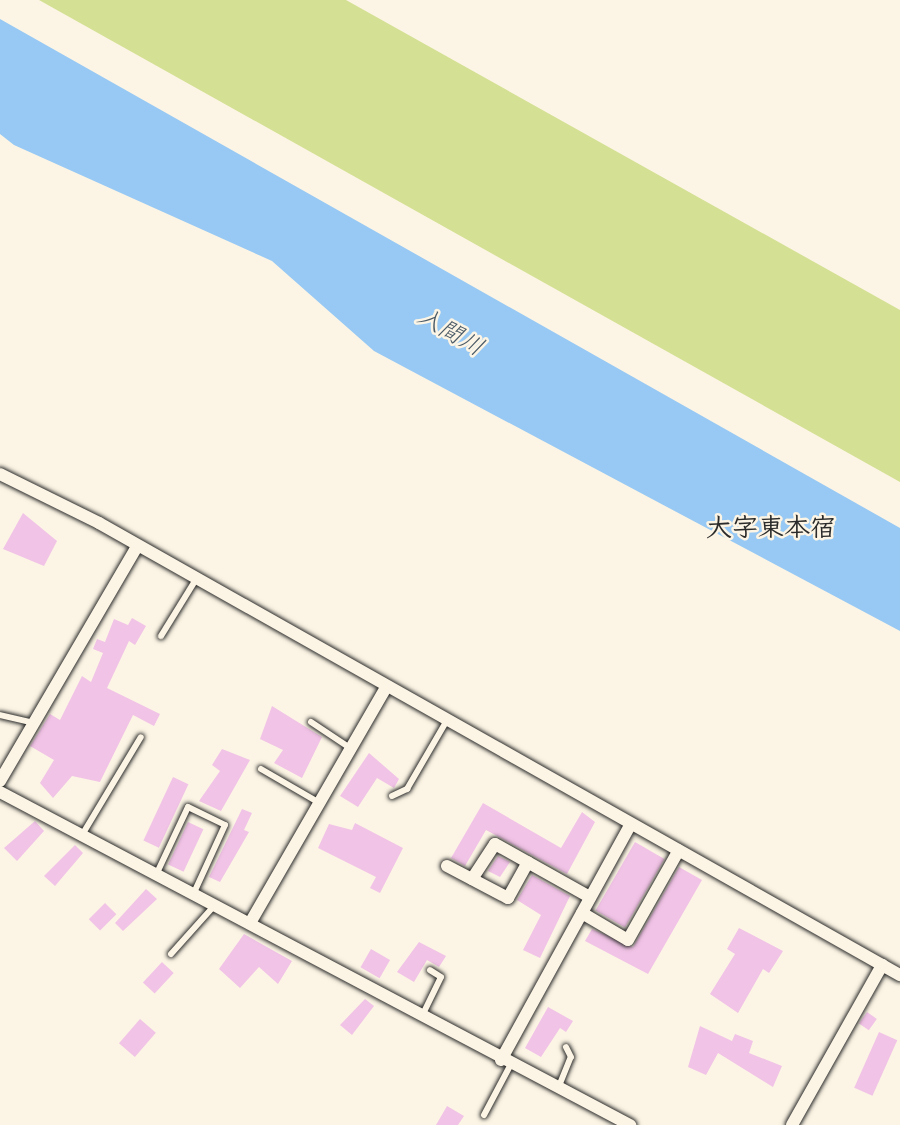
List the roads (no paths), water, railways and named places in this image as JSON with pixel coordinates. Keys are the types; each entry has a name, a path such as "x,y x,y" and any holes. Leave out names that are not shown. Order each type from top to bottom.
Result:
{"street":[{"path":"0,474 137,547 900,975"},
{"path":"0,781 137,547"},
{"path":"250,923 386,687"},
{"path":"0,792 250,923 506,1062 631,1125"},
{"path":"506,1062 590,897 631,824"},
{"path":"472,879 495,844 590,897"},
{"path":"582,913 628,940 679,850"},
{"path":"447,866 508,898 528,862"},
{"path":"792,1125 882,965"}],"lane":[{"path":"161,636 195,581"},
{"path":"0,715 34,723"},
{"path":"311,722 350,748"},
{"path":"392,796 407,789 446,722"},
{"path":"82,835 141,737"},
{"path":"261,769 318,802"},
{"path":"156,875 188,807 225,825 193,895"},
{"path":"171,954 214,906"},
{"path":"422,1016 441,977 430,970"},
{"path":"558,1088 571,1057 566,1047"},
{"path":"484,1115 506,1062"}],"water":[{"name":"入間川","path":"0,19 900,528 900,631 374,351 272,261 14,145 0,134"}],"district":[{"name":"大字東本宿","path":"771,530"}]}
